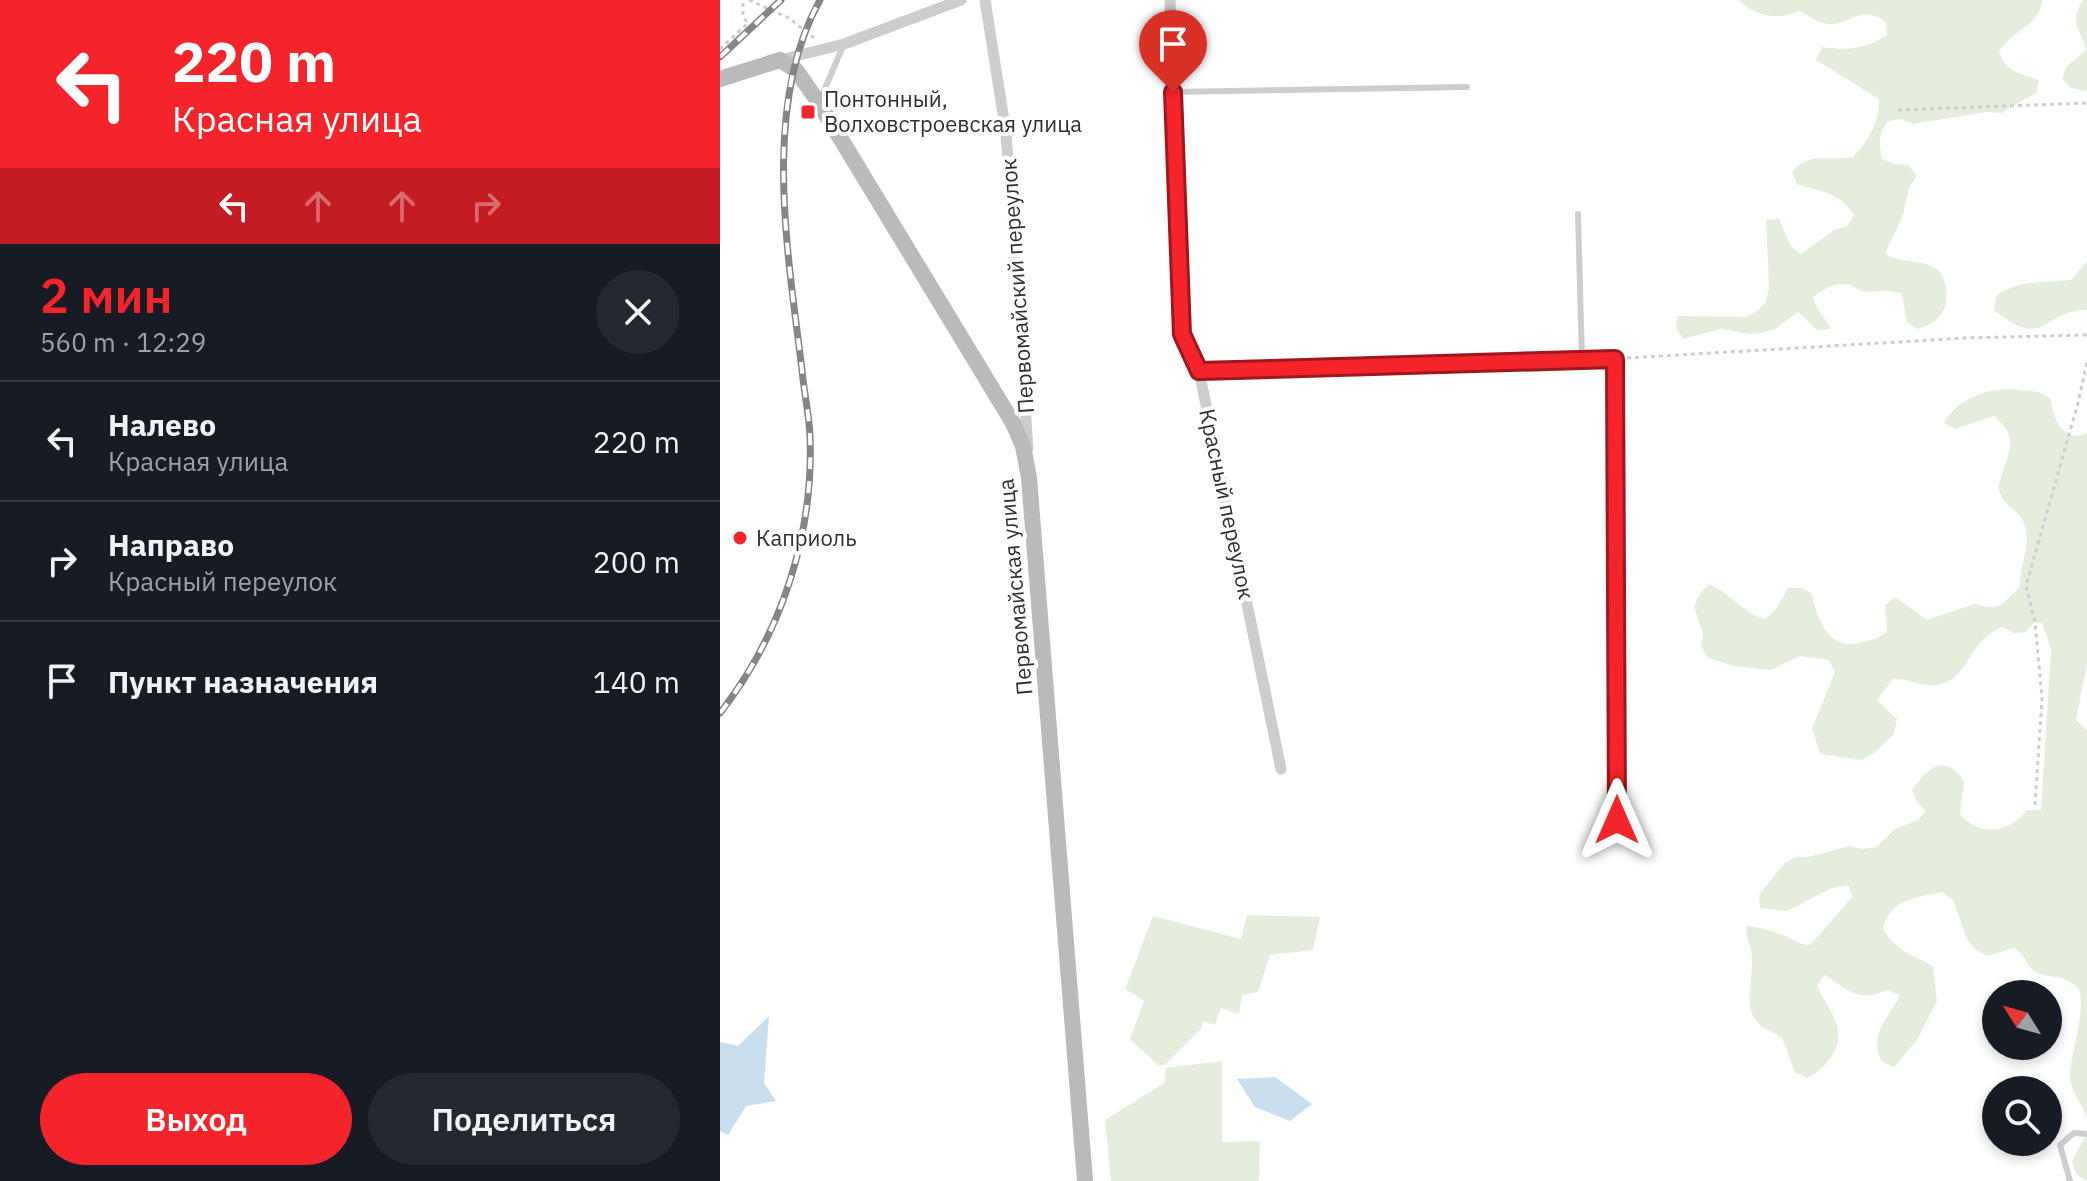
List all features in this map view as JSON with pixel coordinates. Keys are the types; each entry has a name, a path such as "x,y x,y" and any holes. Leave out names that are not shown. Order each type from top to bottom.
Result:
{"street":[{"path":"720,79 844,44 961,0"},
{"name":"Первомайский переулок","path":"985,0 1006,133 1029,478"},
{"name":"Красный переулок","path":"1170,0 1182,334 1199,371 1281,769"},
{"name":"Первомайская улица","path":"780,60 796,70 819,103 1013,423 1023,446 1029,478 1085,1181"},
{"path":"1199,371 1615,359 1617,820"}],"lane":[{"path":"819,103 844,44"},
{"path":"1173,92 1467,87"},
{"path":"1578,214 1582,360"},
{"path":"2070,1181 2060,1145 2074,1133 2087,1134"}],"path":[{"path":"720,49 748,23 743,17 743,0"},
{"path":"749,0 789,18 822,45"},
{"path":"1898,110 2087,103"},
{"path":"1615,359 1965,338 2087,335"},
{"path":"2035,805 2042,699 2035,622 2026,586 2087,362"}],"green space":[{"path":"1739,0 2042,0 2031,23 2010,38 1999,52 2010,68 2039,80 2036,93 2001,113 1986,112 1913,124 1901,119 1888,121 1881,135 1882,159 1908,165 1917,175 1909,188 1903,215 1885,254 1927,265 1941,273 1946,288 1946,303 1941,315 1931,323 1917,329 1907,322 1902,294 1862,291 1840,284 1826,288 1813,297 1831,329 1817,330 1798,312 1775,329 1762,333 1721,329 1683,339 1676,328 1677,316 1746,317 1766,302 1769,288 1766,220 1779,219 1790,245 1801,254 1834,230 1848,226 1854,215 1848,207 1829,194 1797,184 1792,172 1813,159 1853,157 1868,138 1877,116 1879,99 1816,60 1822,47 1856,48 1879,40 1887,35 1886,22 1868,14 1832,24 1820,22 1799,11 1783,16 1767,15 1752,10"},
{"path":"2083,0 2087,0 2087,91 2071,88 2062,79 2066,67 2086,50 2076,20"},
{"path":"2087,261 2087,310 2061,316 2043,326 2024,328 1994,310 1996,296 2004,291 2032,283 2071,280"},
{"path":"2013,389 2039,392 2051,399 2057,421 2066,432 2072,435 2087,433 2087,664 2076,720 2087,730 2087,1118 2070,1078 2080,1017 2078,988 2068,981 2033,970 2014,948 1987,956 1976,950 1967,939 1953,900 1942,892 1913,898 1897,906 1886,919 1883,929 1899,948 1933,966 1937,1001 1917,1040 1894,1067 1882,1062 1877,1043 1881,1027 1900,995 1887,990 1860,995 1824,975 1817,986 1835,1020 1838,1038 1828,1061 1807,1078 1795,1072 1782,1038 1762,1027 1754,1018 1750,1000 1752,959 1746,926 1771,931 1809,945 1853,897 1848,885 1832,888 1787,911 1760,908 1759,895 1785,863 1796,857 1808,857 1849,846 1863,849 1876,847 1895,829 1918,820 1926,811 1917,802 1912,790 1936,766 1950,767 1964,781 1960,814 1976,826 1985,829 2004,827 2027,810 2041,810 2051,649 2042,623 2035,622 2026,632 2014,633 2002,627 1993,632 1981,642 1958,674 1945,683 1930,685 1893,679 1877,700 1897,719 1894,734 1862,760 1820,754 1812,728 1835,672 1829,660 1800,656 1771,670 1734,666 1708,658 1701,646 1703,634 1694,606 1709,584 1750,613 1765,619 1776,609 1788,588 1802,588 1812,594 1826,630 1839,642 1848,644 1873,639 1887,631 1885,605 1895,597 1927,620 1975,604 1988,607 2001,605 2020,587 2027,535 2022,519 2000,494 2010,438 1994,416 1955,429 1944,423 1965,401 1993,391"},
{"path":"1247,915 1320,917 1313,950 1270,955 1258,992 1242,995 1239,1014 1221,1008 1215,1025 1203,1021 1201,1029 1165,1065 1158,1065 1130,1039 1144,1001 1125,989 1153,916 1241,939"},
{"path":"1222,1061 1222,1142 1260,1141 1259,1181 1111,1181 1105,1120 1164,1083 1166,1068"},
{"path":"2087,1133 2087,1181 2076,1174 2072,1161"}],"water":[{"path":"769,1016 764,1083 776,1101 746,1106 728,1135 720,1131 720,1042 738,1046"},
{"path":"1275,1077 1312,1104 1290,1121 1255,1107 1237,1079"}],"railway":[{"path":"720,57 781,0"},
{"path":"720,713 742,683 776,617 799,547 806,510 810,436 786,230 785,133 790,86 802,42 820,0"}],"place":[{"name":"Понтонный, Волховстроевская улица","path":"808,112"},
{"name":"Каприоль","path":"740,538"}],"route":[{"path":"1173,92 1182,334 1199,371 1615,359 1617,820"}]}
